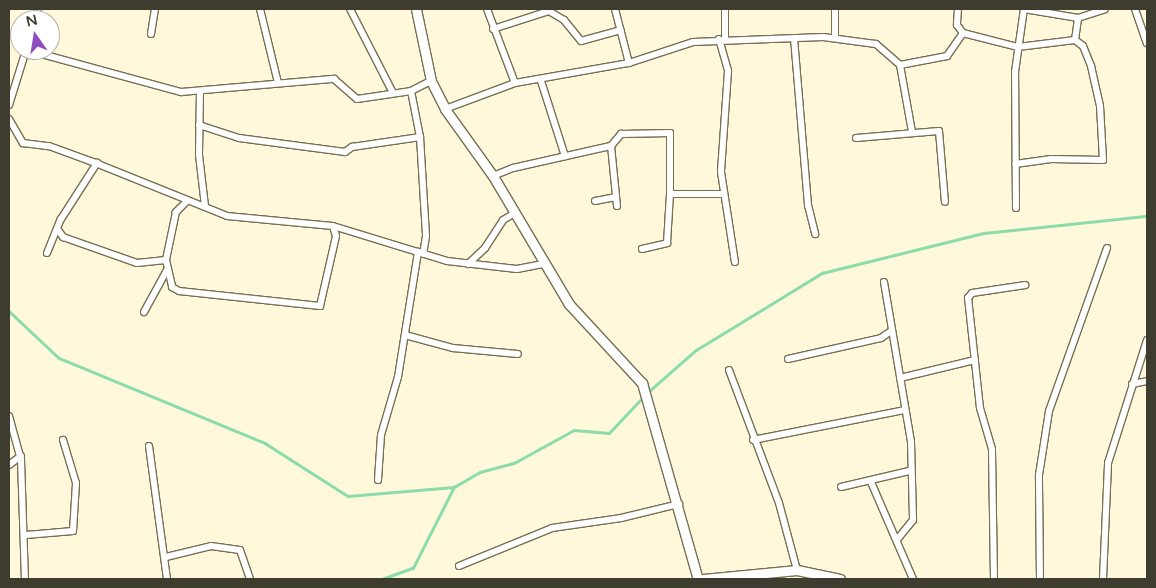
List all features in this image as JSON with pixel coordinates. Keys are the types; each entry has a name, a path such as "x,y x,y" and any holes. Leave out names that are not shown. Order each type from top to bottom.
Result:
{"street":[{"path":"151,34 155,9"},
{"path":"260,9 278,83"},
{"path":"350,9 393,94"},
{"path":"416,9 431,81 445,109 494,176 542,264 582,322 642,383 680,504 698,579"},
{"path":"487,9 515,83"},
{"path":"615,9 629,63"},
{"path":"725,9 722,39 726,52 724,194 735,262"},
{"path":"835,9 835,38"},
{"path":"958,9 957,25 963,33 1018,47 1075,40 1085,49 1094,75 1105,146 1103,160 1052,159 1015,164"},
{"path":"1016,208 1015,164 1018,47 1024,9 1078,18 1105,9"},
{"path":"1135,9 1147,43"},
{"path":"493,29 549,11 564,20 581,40 621,30"},
{"path":"1075,40 1078,18"},
{"path":"900,65 947,56 963,33"},
{"path":"726,52 733,38"},
{"path":"794,38 808,205 815,234"},
{"path":"445,109 515,83 541,81 629,63 662,50 722,39 835,38 876,44 900,65 912,132"},
{"path":"60,59 162,88 200,91 339,79 354,99 411,90 431,81"},
{"path":"9,105 24,60"},
{"path":"541,81 566,156"},
{"path":"378,480 381,435 405,335 420,253 426,236 420,137 411,90"},
{"path":"200,91 199,125 202,202"},
{"path":"9,119 23,143 49,146 97,163 187,201 202,202 237,218 333,226 420,253 468,264 517,268 542,264"},
{"path":"199,125 239,138 344,152 352,147 420,137"},
{"path":"856,138 912,132 941,133 945,202"},
{"path":"494,176 611,146 621,134 670,133 670,194 667,243 642,249"},
{"path":"611,146 617,206"},
{"path":"47,253 58,230 97,163"},
{"path":"670,194 724,194"},
{"path":"595,202 615,196"},
{"path":"187,201 176,212 166,260 172,287 179,291 316,307 326,294 336,236 333,226"},
{"path":"468,264 485,248 503,220 515,213"},
{"path":"336,236 343,229"},
{"path":"58,230 63,237 137,263 166,260"},
{"path":"1040,579 1039,475 1049,411 1107,248"},
{"path":"144,312 167,270"},
{"path":"884,282 904,410 911,442 909,471 913,520 897,540"},
{"path":"994,579 992,449 983,421 968,298 972,293 1025,285"},
{"path":"788,358 881,338 891,331"},
{"path":"405,335 453,348 518,354"},
{"path":"1103,579 1108,462 1147,340"},
{"path":"900,378 975,360"},
{"path":"729,370 753,440 779,503 797,570"},
{"path":"1132,384 1147,381"},
{"path":"753,440 904,410"},
{"path":"9,416 21,456 26,535 25,579"},
{"path":"26,535 72,531 76,483 63,440"},
{"path":"149,446 166,557 167,579"},
{"path":"21,456 11,465 21,471"},
{"path":"841,487 871,482 909,471"},
{"path":"871,482 913,579"},
{"path":"459,566 552,528 622,518 680,504"},
{"path":"166,557 202,546 240,550 245,554 250,579"},
{"path":"703,579 797,570 840,579"}],"waterway":[{"path":"647,393 696,350 822,273 984,233 1147,216"},
{"path":"9,311 59,358 265,443 348,496 454,487 480,472 514,463 574,430 609,433 643,397"},
{"path":"382,579 413,568 454,487"},
{"path":"345,579 369,579"}]}
